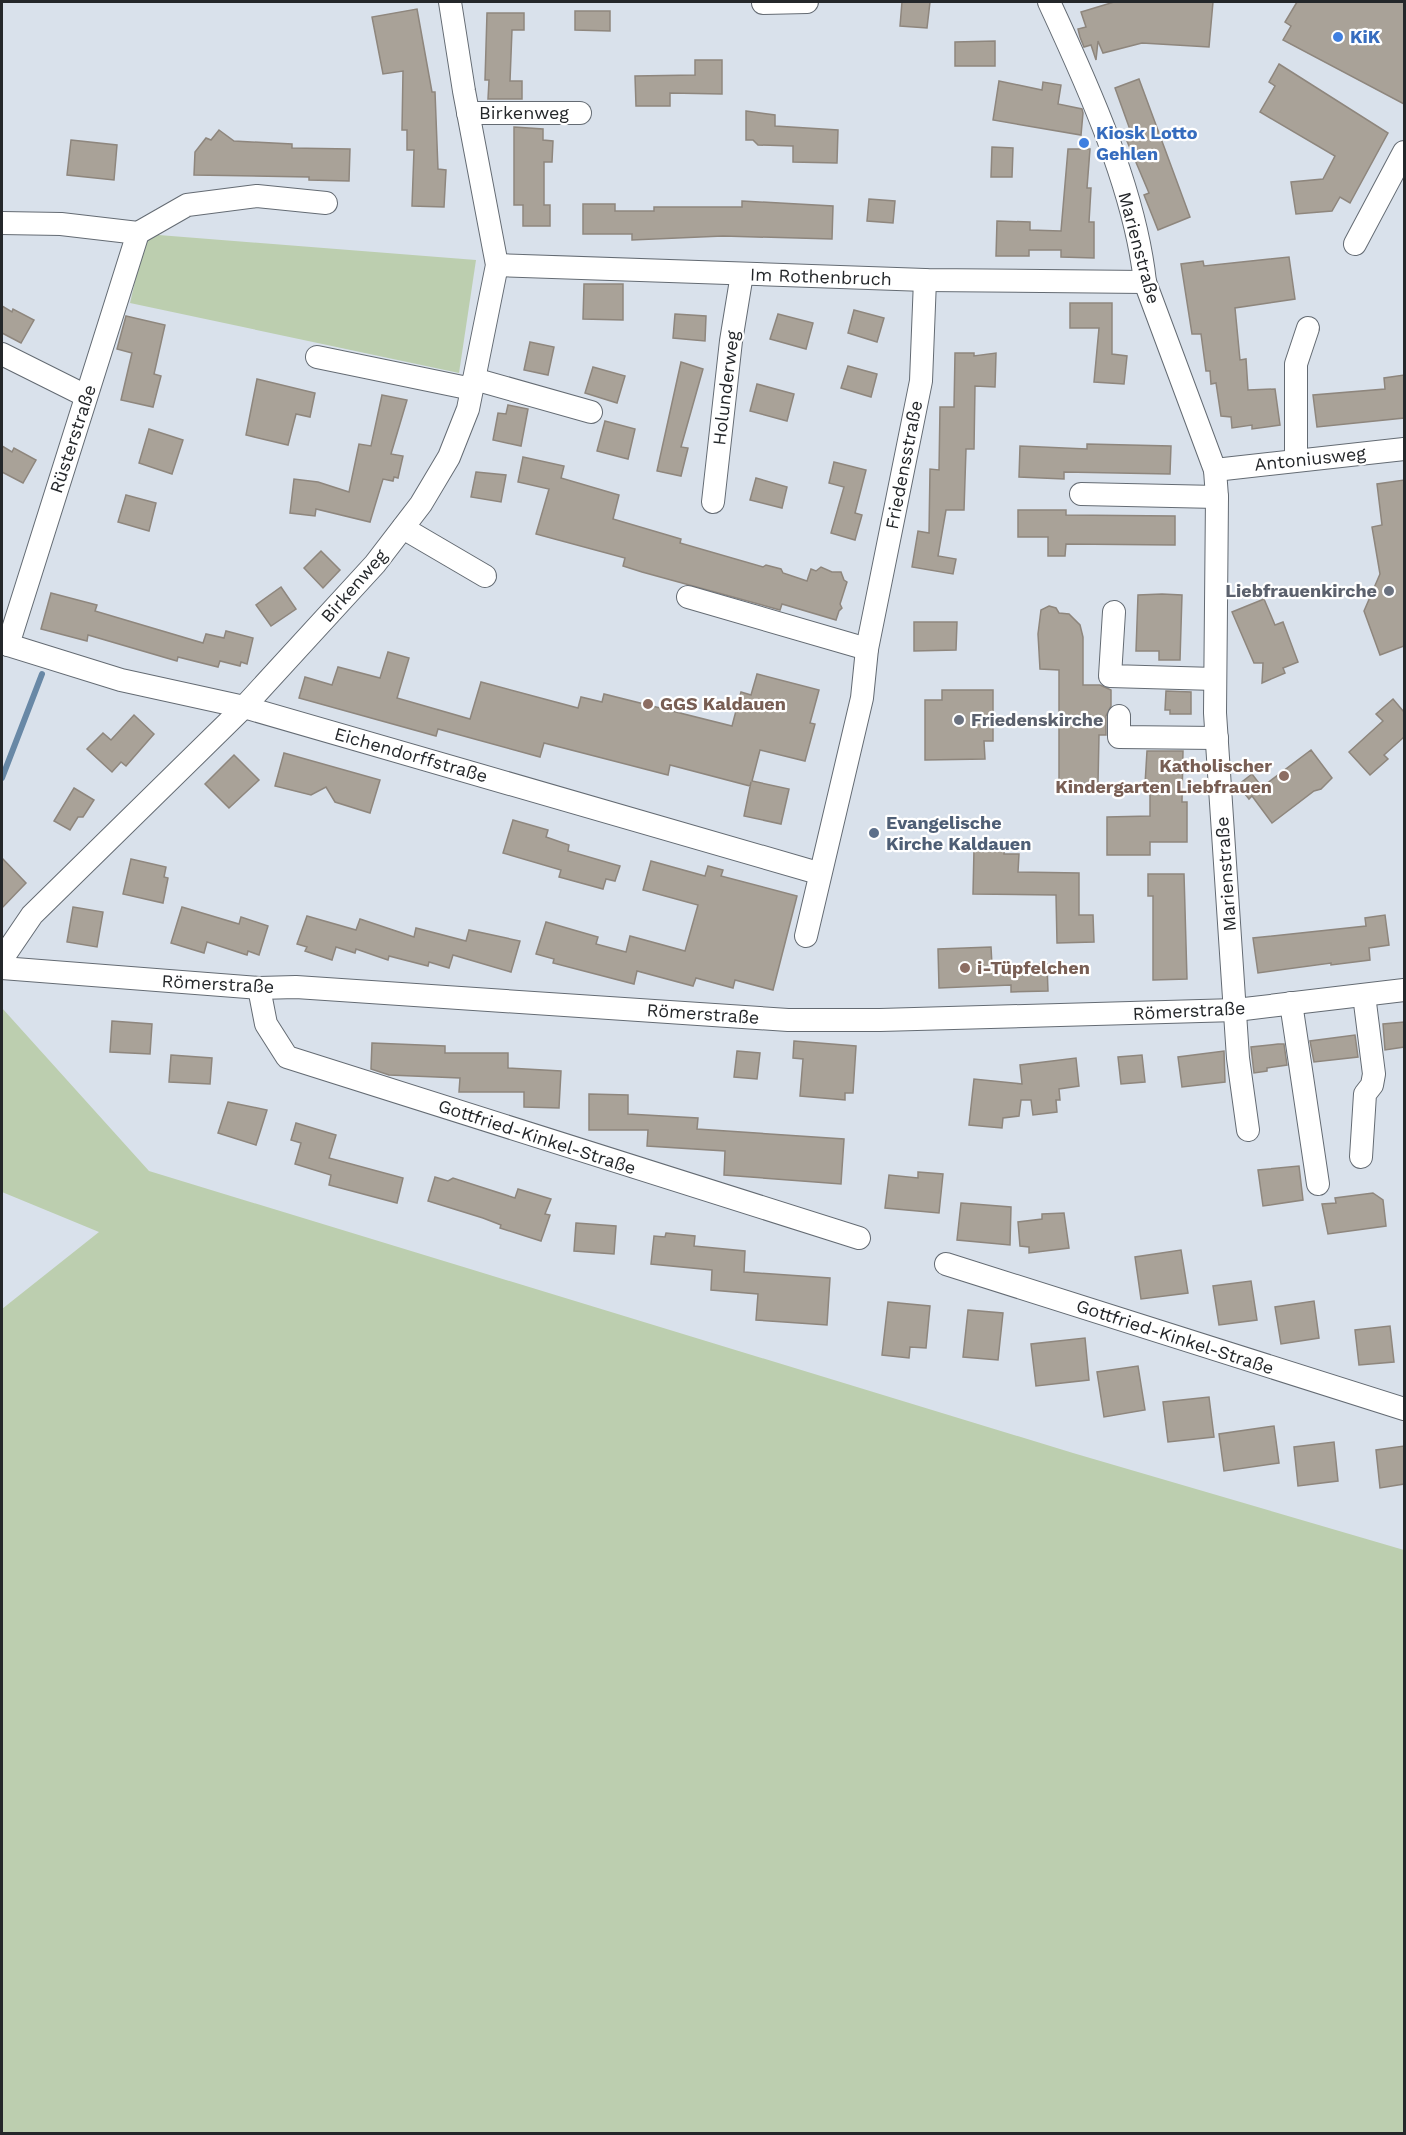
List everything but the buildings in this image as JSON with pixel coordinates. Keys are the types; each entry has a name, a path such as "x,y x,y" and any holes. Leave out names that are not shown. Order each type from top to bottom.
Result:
{"street":[{"name":"Birkenweg","path":"2,959 32,915 244,707 375,564 403,528 450,457 468,409 497,265 468,113 450,2"},
{"path":"763,3 807,2"},
{"name":"Marienstraße","path":"1049,2 1114,155 1143,256 1145,282 1215,470 1217,738 1238,1058 1248,1130"},
{"name":"Birkenweg","path":"468,113 580,113"},
{"path":"1355,244 1404,152"},
{"path":"2,223 61,224 138,233 187,205 257,196 326,203"},
{"name":"Rüsterstraße","path":"5,644 138,233"},
{"name":"Im Rothenbruch","path":"497,265 925,280 1145,282"},
{"name":"Holunderweg","path":"713,502 731,340 742,274"},
{"name":"Friedensstraße","path":"806,936 818,873 827,849 862,698 867,649 921,381 925,280"},
{"path":"1296,459 1296,364 1308,328"},
{"path":"2,354 86,396"},
{"path":"317,357 473,384 591,412"},
{"name":"Antoniusweg","path":"1215,470 1296,459 1404,449"},
{"path":"1081,494 1217,497"},
{"path":"403,528 485,576"},
{"path":"687,597 867,649"},
{"path":"1114,612 1110,676 1215,679"},
{"name":"Eichendorffstraße","path":"5,644 121,680 244,707 818,873"},
{"path":"1119,716 1119,737 1217,738"},
{"name":"Römerstraße","path":"2,968 259,988 296,987 788,1020 905,1020 1236,1010 1404,990"},
{"name":"Gottfried-Kinkel-Straße","path":"259,988 266,1024 287,1057 859,1238"},
{"path":"1361,1158 1365,1094 1372,1085 1374,1074 1364,995"},
{"path":"1291,1003 1318,1184"},
{"name":"Gottfried-Kinkel-Straße","path":"946,1264 1404,1409"}],"green space":[{"path":"146,234 476,260 459,373 130,303"},
{"path":"2,1008 149,1171 1073,1453 1404,1550 1404,2133 2,2133 2,1309 99,1232 2,1192"}],"waterway":[{"path":"2,778 42,674"}],"place":[{"name":"KiK","path":"1338,37"},
{"name":"Kiosk Lotto Gehlen","path":"1084,143"},
{"name":"Liebfrauenkirche","path":"1389,591"},
{"name":"GGS Kaldauen","path":"648,704"},
{"name":"Friedenskirche","path":"959,720"},
{"name":"Katholischer Kindergarten Liebfrauen","path":"1284,776"},
{"name":"Evangelische Kirche Kaldauen","path":"874,833"},
{"name":"i-Tüpfelchen","path":"965,968"}]}
